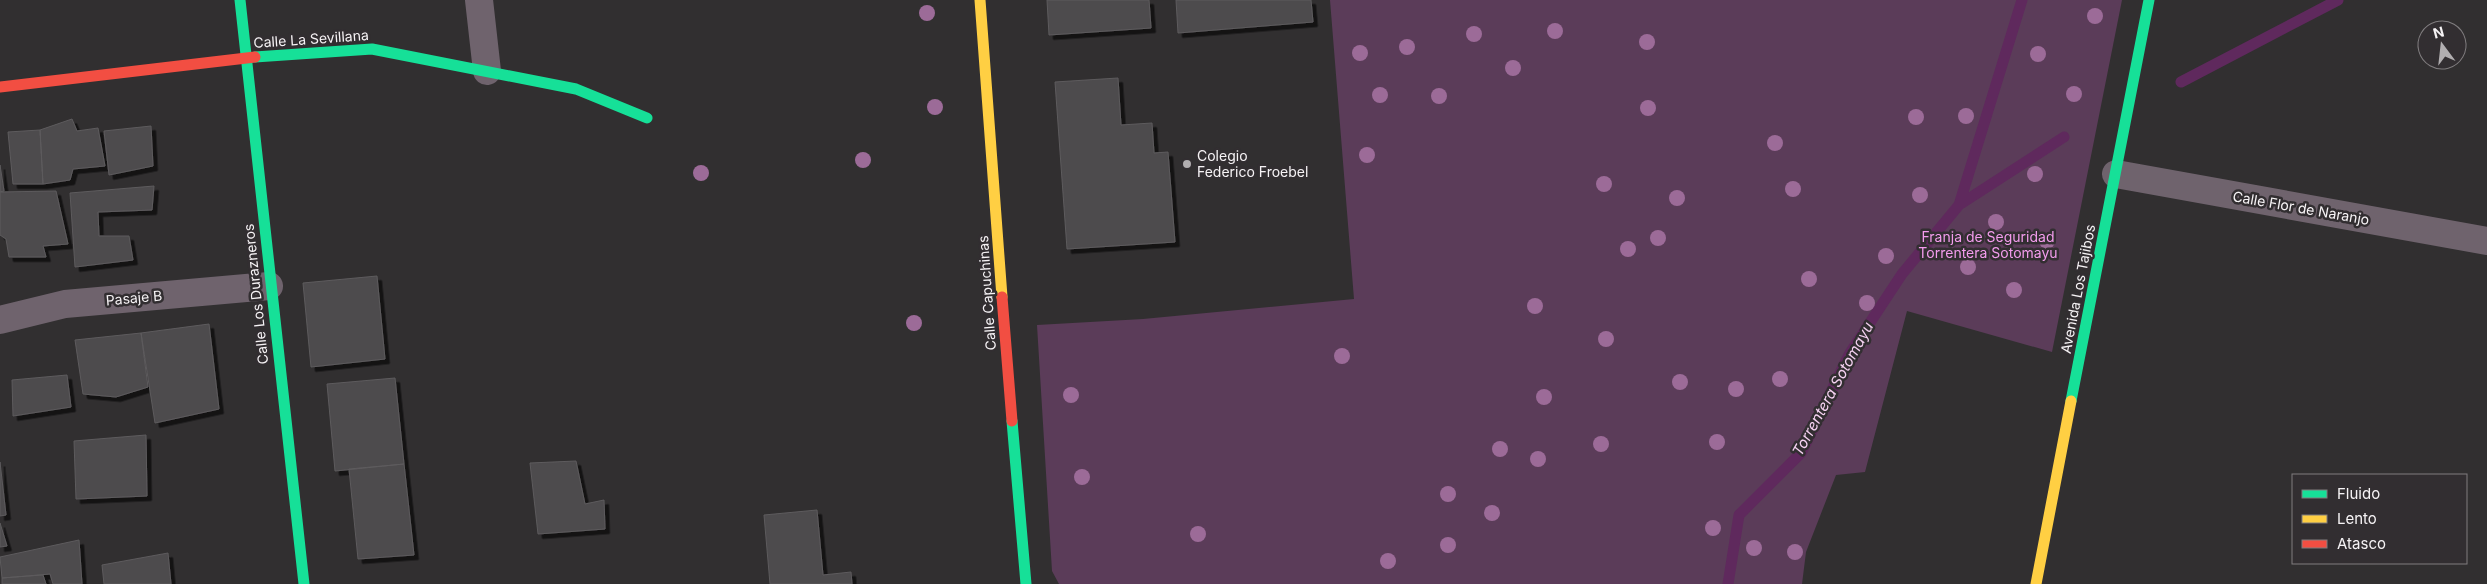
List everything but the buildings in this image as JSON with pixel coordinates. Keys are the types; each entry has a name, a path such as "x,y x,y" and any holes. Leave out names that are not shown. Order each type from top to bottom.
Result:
{"street":[{"name":"Calle Los Durazneros","path":"240,0 269,286 304,584"},
{"path":"478,0 487,71"},
{"name":"Calle Capuchinas","path":"980,0 1021,546 1026,584"},
{"name":"Avenida Los Tajibos","path":"2036,584 2149,0"},
{"name":"Calle La Sevillana","path":"0,87 246,58 372,49 576,89 647,118"},
{"name":"Calle Flor de Naranjo","path":"2116,174 2487,241"},
{"name":"Pasaje B","path":"0,320 65,304 269,286"}],"green space":[{"name":"Franja de Seguridad Torrentera Sotomayu","path":"1330,0 2122,0 2052,352 1907,311 1865,472 1836,475 1806,552 1802,584 1059,584 1052,571 1037,325 1143,319 1354,299"}],"waterway":[{"path":"1959,205 2022,0"},
{"name":"Torrentera Sotomayu","path":"2181,82 2338,0"},
{"name":"Torrentera Sotomayu","path":"1728,584 1739,515 1801,453 1850,353 1902,274 1959,205 2064,137"}],"traffic: fast":[{"path":"240,0 304,584"},
{"path":"2071,401 2149,0"},
{"path":"255,57 372,49 576,89 647,118"},
{"path":"1012,421 1026,584"}],"traffic: slow":[{"path":"980,0 1002,297"},
{"path":"2036,584 2071,401"}],"traffic: jam":[{"path":"0,87 255,57"},
{"path":"1002,297 1012,421"}],"place":[{"name":"Colegio Federico Froebel","path":"1187,164"}]}
